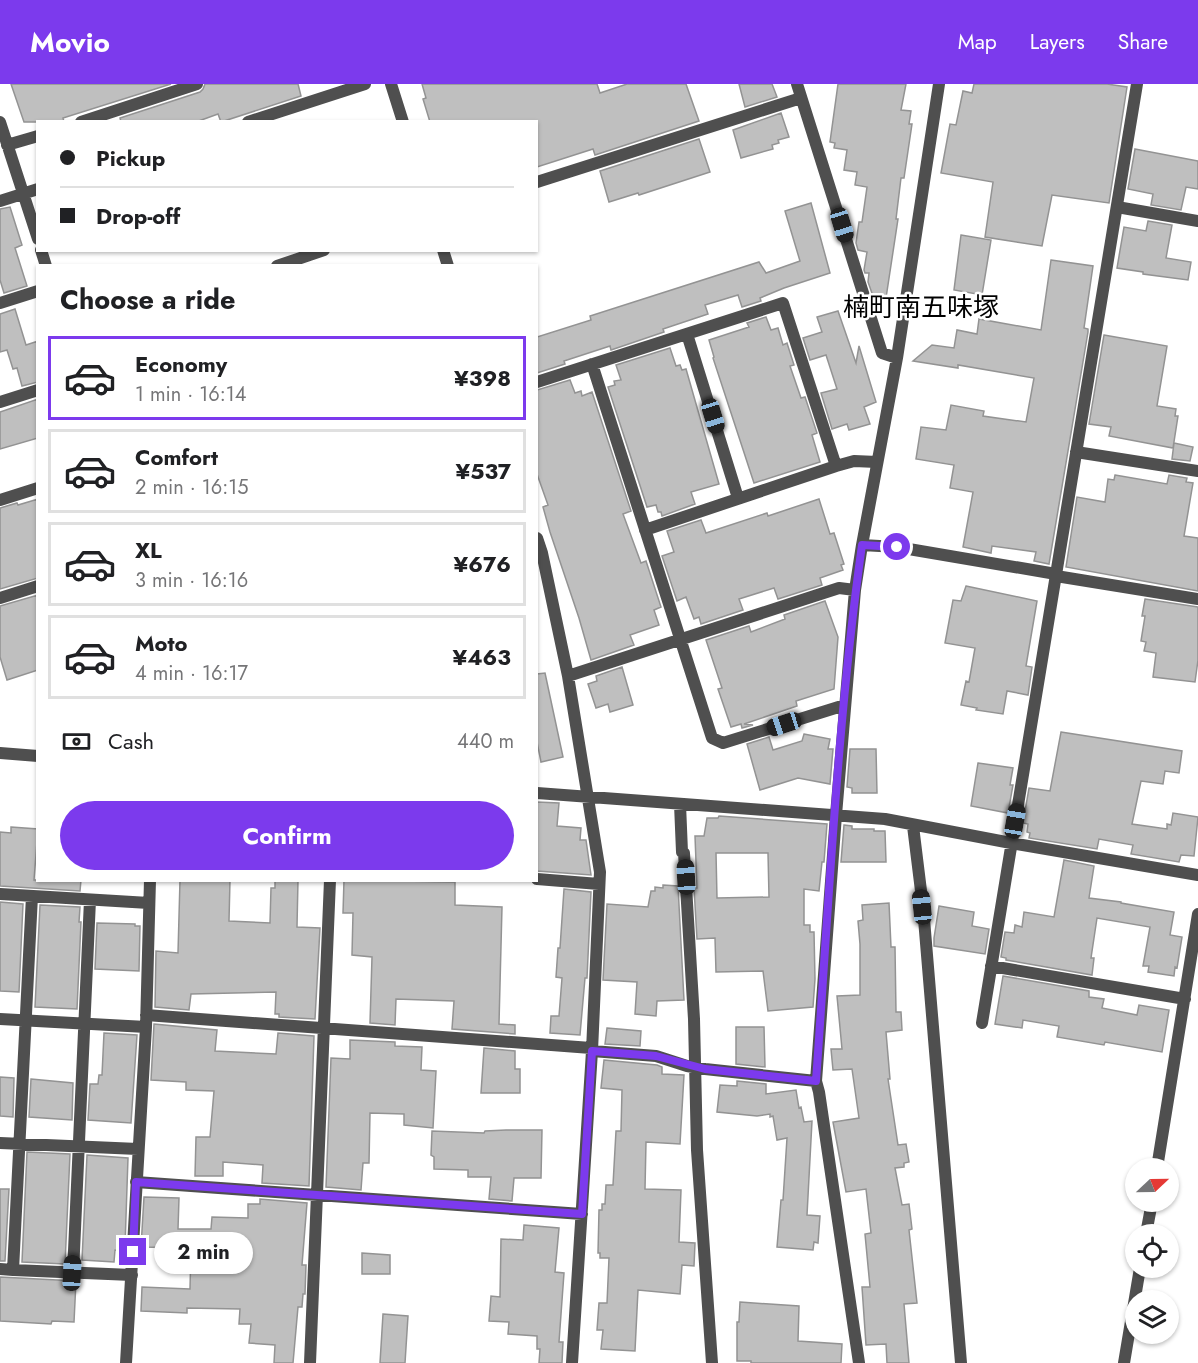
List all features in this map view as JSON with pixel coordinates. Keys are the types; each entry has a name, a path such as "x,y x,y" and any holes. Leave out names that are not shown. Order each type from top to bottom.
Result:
{"street":[{"path":"87,120 197,84"},
{"path":"254,120 365,84"},
{"path":"391,84 402,120"},
{"path":"797,84 882,353 897,358"},
{"path":"859,1363 816,1081 837,792 855,590 897,358 939,84"},
{"path":"982,1023 1137,84"},
{"path":"538,182 801,98"},
{"path":"0,122 36,233"},
{"path":"7,145 36,137"},
{"path":"0,201 36,190"},
{"path":"1117,207 1198,221"},
{"path":"283,264 318,252"},
{"path":"0,303 36,292"},
{"path":"538,382 783,303 836,466"},
{"path":"687,334 738,498"},
{"path":"592,364 712,738 723,743 845,705"},
{"path":"0,402 36,391"},
{"path":"1077,452 1198,471"},
{"path":"645,530 836,466 854,461 877,462"},
{"path":"0,500 36,489"},
{"path":"538,541 568,676 600,872 592,1050 572,1363"},
{"path":"862,545 897,547 1198,599"},
{"path":"0,598 36,587"},
{"path":"568,676 839,588 855,590"},
{"path":"0,753 36,756"},
{"path":"538,793 588,795 680,804 836,811 1198,875"},
{"path":"680,804 693,1007 697,1150 712,1363"},
{"path":"913,826 925,930 962,1363"},
{"path":"538,879 599,884"},
{"path":"126,1363 146,1021 150,882"},
{"path":"310,1363 330,882"},
{"path":"0,894 149,903"},
{"path":"32,896 19,1143 6,1270 132,1275"},
{"path":"72,1273 90,900"},
{"path":"1159,1158 1198,914"},
{"path":"991,966 1185,999"},
{"path":"0,1019 84,1024 146,1021 324,1027 656,1056 694,1067 816,1081"},
{"path":"0,1143 138,1149"},
{"path":"136,1182 582,1214"},
{"path":"1124,1363 1138,1278"}],"building":[{"path":"11,84 171,84 63,118 64,120 24,122"},
{"path":"205,84 298,84 301,96 227,120 220,120 218,114 202,120 120,120 120,118 200,92"},
{"path":"422,84 597,84 600,93 627,84 686,84 699,121 595,155 593,149 538,167 538,120 429,120 423,99 426,98"},
{"path":"739,84 772,84 777,97 745,107"},
{"path":"838,84 906,84 901,110 911,111 909,124 912,124 904,178 901,178 896,219 898,219 886,298 873,296 868,282 869,273 865,273 864,270 867,252 858,250 856,243 859,222 862,222 867,187 855,185 857,172 844,170 847,150 834,148 835,143 830,142"},
{"path":"974,84 1107,84 1127,87 1109,203 1052,195 1042,246 985,237 993,182 941,173 950,124 956,125 963,91 972,93"},
{"path":"781,113 789,137 778,140 779,143 772,145 773,149 741,158 733,130"},
{"path":"699,139 710,172 639,195 638,193 609,202 600,171"},
{"path":"1135,149 1198,161 1198,189 1186,187 1181,210 1151,205 1153,194 1128,189"},
{"path":"811,203 830,273 784,288 760,298 761,301 742,307 738,295 705,305 708,314 663,329 664,332 611,350 610,346 564,361 565,364 538,373 538,337 591,320 590,316 759,262 766,273 800,261 785,211"},
{"path":"10,207 22,245 15,248 27,286 4,293 0,280 0,209"},
{"path":"1148,221 1172,225 1166,258 1191,262 1188,280 1117,268 1124,227 1146,231"},
{"path":"961,235 991,240 982,295 954,290"},
{"path":"1051,260 1093,266 1084,328 1088,329 1088,332 1049,564 1034,561 1036,552 992,546 991,553 963,547 973,492 950,488 954,465 916,459 921,427 946,430 951,405 984,411 983,416 1026,422 1034,378 958,365 958,368 913,361 932,345 954,348 957,330 977,334 979,319 1041,330"},
{"path":"15,309 26,345 36,342 36,382 22,386 17,368 13,369 7,350 0,352 0,314"},
{"path":"838,311 856,363 859,346 876,402 864,407 870,424 849,430 847,424 832,429 821,393 837,389 826,355 810,360 803,338 822,332 817,317"},
{"path":"766,317 771,330 778,328 783,345 787,343 794,365 790,366 801,398 805,397 817,433 812,435 820,462 754,483 709,340 749,327 747,323"},
{"path":"1104,335 1167,346 1157,406 1176,409 1175,416 1178,416 1173,448 1109,436 1111,427 1089,424"},
{"path":"670,348 676,366 680,365 682,370 686,369 719,484 691,492 695,504 662,516 656,505 647,507 608,387 615,385 614,381 621,380 616,365"},
{"path":"570,380 575,393 581,391 582,396 592,392 631,511 623,514 641,563 646,561 661,607 654,610 659,625 630,635 634,645 591,660 543,507 548,505 538,477 538,390"},
{"path":"36,400 36,439 0,449 0,412"},
{"path":"1174,443 1193,447 1190,461 1172,459"},
{"path":"1115,475 1167,484 1169,475 1187,478 1186,482 1193,483 1184,536 1198,538 1198,591 1066,567 1077,497 1105,502 1108,479 1114,480"},
{"path":"819,499 830,534 834,533 844,564 841,565 843,570 820,578 822,585 778,599 774,588 739,599 743,610 701,624 699,617 694,619 686,597 677,601 662,556 674,552 667,531 701,520 706,533"},
{"path":"36,500 36,579 0,589 0,508 17,503 18,505"},
{"path":"966,586 1037,601 1026,666 1032,667 1028,695 1007,691 1003,714 961,705 966,681 969,682 975,648 945,643 953,600 961,601"},
{"path":"36,596 36,671 7,680 0,657 0,606"},
{"path":"1145,599 1198,607 1198,660 1195,682 1153,677 1156,653 1144,651 1146,642 1141,641"},
{"path":"825,601 838,637 834,689 796,701 797,706 744,724 753,725 742,728 741,724 731,727 718,689 722,688 706,640 749,626 751,632 785,619 784,615"},
{"path":"622,667 633,705 610,712 608,704 596,708 588,684 597,681 596,676"},
{"path":"545,673 563,757 541,762 538,747 538,674"},
{"path":"1061,732 1182,751 1179,773 1165,771 1163,784 1141,781 1132,824 1167,829 1167,824 1171,825 1173,813 1198,817 1194,856 1181,855 1179,862 1131,854 1133,845 1099,839 1097,849 1029,838 1028,824 1023,823 1029,788 1050,791"},
{"path":"804,734 830,739 828,749 833,749 830,784 798,778 760,790 747,744 769,737 773,750 802,741"},
{"path":"850,749 876,749 877,793 852,793 852,788 847,787"},
{"path":"978,763 1013,768 1010,785 1013,785 1008,813 971,806"},
{"path":"538,802 559,803 557,826 581,828 580,840 586,840 591,875 538,871"},
{"path":"719,816 827,824 819,891 804,889 804,925 810,925 810,932 814,932 813,1007 768,1011 763,971 716,972 715,938 697,939 694,888 697,888 695,836 704,836 707,818 718,818","holes":["716,853 768,853 769,897 717,898"]},
{"path":"844,825 852,826 852,829 885,831 886,862 841,862"},
{"path":"11,827 36,829 34,880 36,882 81,882 80,891 0,886 0,832 11,833"},
{"path":"1064,860 1094,866 1089,898 1174,912 1170,935 1182,937 1174,976 1148,972 1149,966 1143,966 1150,927 1097,918 1091,958 1094,958 1092,975 1006,960 1001,957 1005,932 1014,933 1015,925 1022,927 1024,912 1054,917"},
{"path":"180,882 230,882 229,921 270,923 271,888 275,888 275,882 298,882 297,927 320,928 315,1019 279,1017 279,1014 275,1014 276,992 191,994 189,1010 155,1007 156,951 178,953"},
{"path":"344,882 455,882 455,905 502,907 499,1024 515,1025 515,1034 452,1029 454,1001 396,999 395,1025 370,1023 372,957 352,955 353,913 343,913"},
{"path":"663,885 678,886 684,1000 657,1001 656,1016 635,1014 637,982 603,980 607,904 648,907 651,891 655,891 655,887 663,888"},
{"path":"564,889 591,892 587,978 585,978 580,1035 550,1033 551,1016 559,1016 562,978 556,977"},
{"path":"0,902 23,904 19,992 0,991"},
{"path":"889,903 891,947 895,947 896,1012 901,1012 902,1030 886,1032 890,1079 888,1079 898,1145 906,1144 909,1162 904,1163 904,1167 895,1168 902,1205 909,1204 912,1229 909,1230 917,1303 904,1304 909,1363 887,1363 886,1344 866,1345 862,1287 870,1287 865,1234 871,1233 866,1189 846,1192 833,1122 859,1118 852,1069 833,1070 831,1049 842,1049 837,996 860,995 858,921 863,920 862,905"},
{"path":"40,905 80,907 77,1009 35,1007"},
{"path":"939,906 974,912 972,926 989,929 985,954 934,946"},
{"path":"97,923 140,926 139,971 95,969"},
{"path":"1003,976 1089,991 1089,997 1104,999 1102,1008 1137,1015 1139,1005 1169,1010 1162,1052 1105,1042 1104,1045 1057,1037 1059,1026 1023,1020 1022,1028 995,1024"},
{"path":"154,1024 217,1030 215,1051 276,1054 278,1033 314,1036 309,1186 262,1183 263,1165 223,1162 223,1176 195,1176 196,1137 210,1137 214,1091 186,1090 186,1082 151,1080"},
{"path":"736,1027 764,1027 765,1067 736,1064"},
{"path":"607,1028 641,1031 640,1046 605,1044"},
{"path":"104,1033 137,1035 131,1123 88,1120 90,1084 98,1084 99,1075 102,1075"},
{"path":"350,1040 395,1042 395,1046 422,1047 421,1070 436,1071 433,1128 404,1125 404,1114 370,1113 369,1163 363,1163 361,1190 326,1187 331,1058 350,1059"},
{"path":"484,1048 515,1051 515,1069 520,1069 520,1093 481,1093"},
{"path":"604,1060 657,1065 662,1067 662,1074 684,1075 680,1144 646,1142 645,1189 681,1190 679,1242 695,1243 694,1266 682,1265 680,1294 638,1290 635,1351 601,1349 603,1330 597,1330 599,1303 607,1303 609,1258 600,1258 600,1253 598,1253 599,1210 602,1210 602,1204 605,1204 606,1185 613,1185 616,1131 621,1131 622,1090 601,1088"},
{"path":"0,1077 14,1078 13,1117 0,1116"},
{"path":"31,1079 73,1083 72,1120 29,1117"},
{"path":"737,1081 766,1084 766,1094 796,1090 804,1122 812,1121 807,1215 820,1216 818,1243 814,1242 813,1250 777,1247 787,1138 777,1140 773,1116 770,1117 770,1114 757,1116 717,1112 720,1085 737,1086"},
{"path":"542,1130 541,1178 514,1178 512,1201 489,1199 491,1177 468,1177 468,1170 434,1169 434,1157 431,1155 432,1131 484,1133 485,1131"},
{"path":"27,1152 70,1154 65,1264 22,1262"},
{"path":"87,1155 128,1158 125,1246 122,1246 122,1251 115,1250 114,1262 82,1260"},
{"path":"0,1189 9,1189 5,1261 0,1261"},
{"path":"144,1197 179,1198 178,1229 211,1229 212,1217 248,1218 248,1204 260,1204 260,1199 307,1203 302,1265 306,1265 305,1294 303,1294 302,1307 298,1307 293,1363 274,1363 275,1345 249,1343 251,1324 239,1324 240,1309 187,1308 187,1313 141,1311 142,1287 190,1289 191,1248 141,1247"},
{"path":"524,1225 559,1228 555,1272 564,1273 559,1342 563,1342 562,1363 539,1363 540,1349 537,1349 537,1336 508,1334 509,1322 489,1321 491,1296 500,1297 501,1239 523,1240"},
{"path":"362,1253 390,1255 390,1274 362,1274"},
{"path":"0,1277 76,1281 74,1322 52,1321 51,1324 0,1321"},
{"path":"740,1302 799,1306 798,1341 842,1344 841,1363 737,1361 737,1322 739,1322"},
{"path":"383,1314 408,1316 405,1363 380,1363"}],"district":[{"name":"楠町南五味塚","path":"921,307"}],"route":[{"path":"133,1252 136,1182 582,1214 592,1051 656,1056 705,1069 816,1081 855,590 862,545 897,547"}]}
